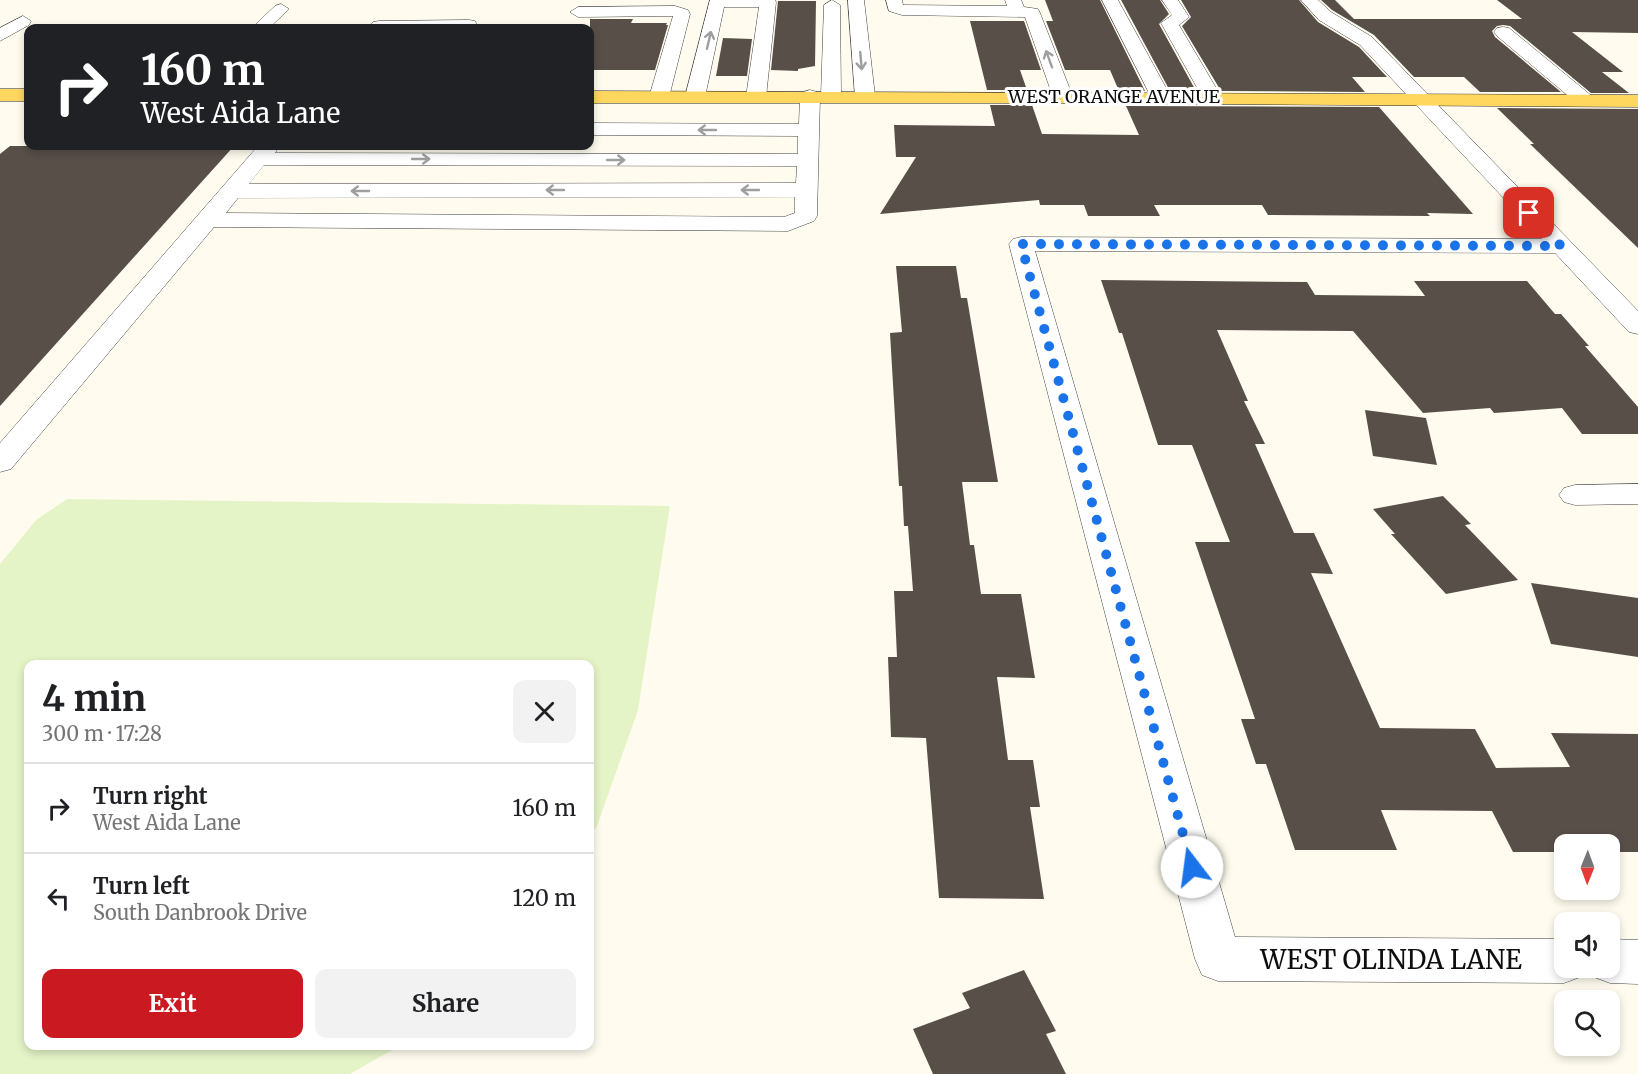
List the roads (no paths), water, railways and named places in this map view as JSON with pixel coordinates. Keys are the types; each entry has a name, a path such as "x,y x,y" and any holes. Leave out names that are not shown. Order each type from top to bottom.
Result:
{"main road":[{"path":"0,95 24,95"},
{"name":"WEST ORANGE AVENUE","path":"594,97 1161,97 1638,101"}],"street":[{"path":"856,0 865,96"},
{"path":"894,0 895,8 902,10 957,5 1015,5 1032,13 1063,97"},
{"path":"1110,0 1161,97"},
{"path":"1170,0 1181,17 1169,23 1212,98"},
{"path":"1310,0 1325,16 1366,41 1638,326"},
{"path":"695,97 717,2 768,2 756,97"},
{"path":"831,96 832,5"},
{"path":"264,24 281,9"},
{"path":"578,12 675,11 682,14 659,97"},
{"path":"0,36 23,21"},
{"path":"1503,32 1586,101"},
{"path":"208,220 788,224 806,216 810,96"},
{"path":"594,129 808,130"},
{"path":"0,462 190,238 208,220 263,152 807,160"},
{"path":"231,191 808,190"},
{"name":"WEST OLINDA LANE","path":"1554,961 1218,959 1021,244 1561,246"},
{"path":"1575,495 1638,494"},
{"path":"1620,962 1638,962"}]}
